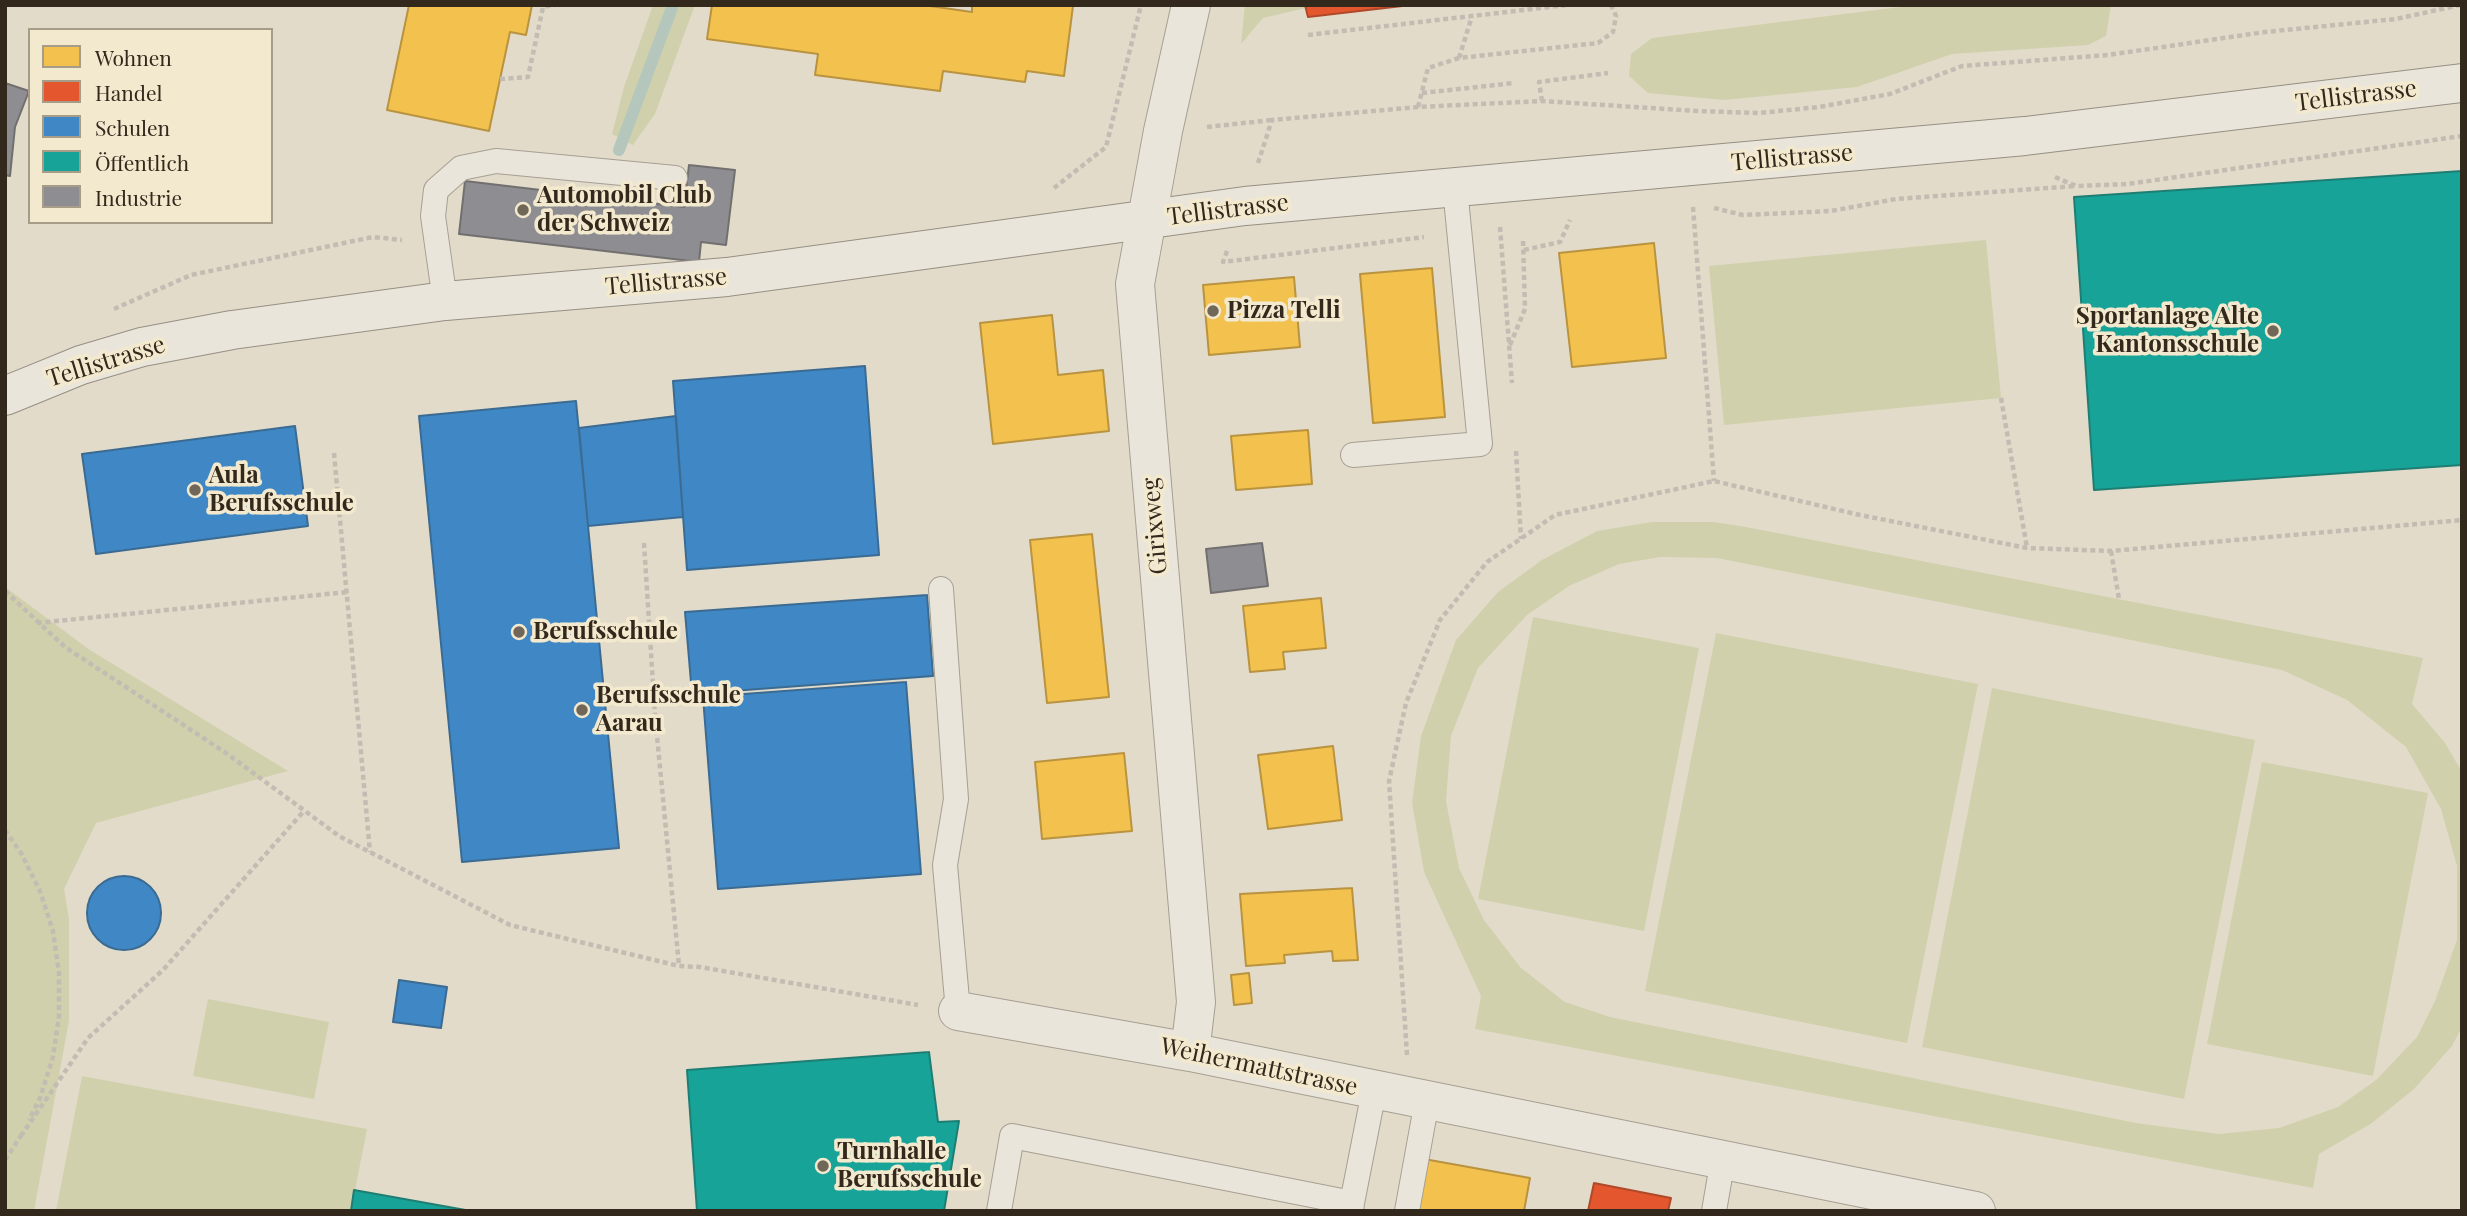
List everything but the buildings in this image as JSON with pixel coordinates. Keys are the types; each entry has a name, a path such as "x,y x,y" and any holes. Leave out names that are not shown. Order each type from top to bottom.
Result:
{"main road":[{"name":"Girixweg","path":"1190,1052 1196,1002 1135,284 1163,131 1191,5"},
{"name":"Tellistrasse","path":"5,396 81,365 142,346 442,286 727,277 1245,206 2025,136 2462,83"},
{"name":"Weihermattstrasse","path":"958,1011 1190,1052 1976,1211"}],"lane":[{"path":"442,286 433,216 436,190 461,168 496,161 675,178"},
{"path":"1353,455 1480,444 1455,188"},
{"path":"941,589 956,799 945,865 958,1011"},
{"path":"999,1211 1012,1136 1351,1207 1374,1091"},
{"path":"1407,1211 1419,1099"},
{"path":"1714,1211 1723,1159"}],"path":[{"path":"500,79 528,77 543,7 555,5"},
{"path":"1106,147 1141,5"},
{"path":"1308,36 1532,7 1567,5"},
{"path":"1418,107 1428,68 1459,58 1598,43 1613,32 1616,16 1611,5"},
{"path":"1459,58 1472,16"},
{"path":"1542,101 1539,82 1608,73"},
{"path":"1422,93 1514,83"},
{"path":"1163,131 1272,120"},
{"path":"2025,136 2040,170 2076,186"},
{"path":"1714,481 1693,202 1743,215 1831,211 1896,199 2128,184 2462,136"},
{"path":"1524,250 1560,242 1571,218"},
{"path":"103,313 191,275 373,237 411,241 430,255 442,286"},
{"path":"1510,345 1525,309 1523,240"},
{"path":"2001,398 2027,548"},
{"path":"334,453 370,853"},
{"path":"1419,1099 1389,781 1406,704 1440,621 1487,562 1555,515 1714,481 1860,515 2027,548 2111,551 2462,520"},
{"path":"644,543 655,715 679,966"},
{"path":"2111,551 2119,599"},
{"path":"5,591 65,647 226,752 303,812 370,853 510,925 679,966 700,967 958,1011"},
{"path":"37,623 348,592"},
{"path":"5,1160 88,1038 163,970 303,812"},
{"path":"5,830 21,852 40,891 53,931 59,973 59,1016 53,1057 40,1098 21,1136"}],"green space":[{"path":"653,5 695,5 655,114 633,145 612,134 624,87"},
{"path":"1245,5 1305,5 1306,8 1263,18 1241,44"},
{"path":"1916,5 2111,5 2106,36 2088,45 1952,54 1857,87 1724,100 1648,93 1629,76 1631,54 1652,38"},
{"path":"1986,240 2001,398 1724,425 1709,266"},
{"path":"1652,522 1714,522 2423,658 2412,704 2445,743 2462,772 2462,1027 2452,1046 2414,1089 2372,1123 2319,1154 2313,1188 1475,1029 1481,996 1424,872 1412,803 1421,736 1456,640 1498,592 1542,560 1597,531","holes":["1660,557 1717,558 2282,670 2347,700 2406,747 2441,809 2457,866 2457,940 2435,1001 2417,1037 2376,1080 2338,1107 2279,1128 2219,1134 2136,1123 1610,1017 1565,1002 1521,968 1484,920 1459,868 1446,801 1451,736 1478,668 1527,615 1569,586 1619,564"]},
{"path":"5,587 90,650 288,771 96,823 64,889 69,919 69,1021 34,1211 5,1211"},
{"path":"1533,617 1699,648 1644,931 1478,899"},
{"path":"1716,633 1978,684 1907,1043 1645,991"},
{"path":"1992,688 2255,740 2184,1099 1922,1047"},
{"path":"2262,762 2428,793 2373,1076 2207,1044"},
{"path":"208,999 329,1022 314,1099 193,1076"},
{"path":"82,1076 367,1129 351,1211 56,1211"}],"waterway":[{"path":"619,150 673,5"}],"place":[{"name":"Automobil Club der Schweiz","path":"523,210"},
{"name":"Pizza Telli","path":"1213,311"},
{"name":"Sportanlage Alte Kantonsschule","path":"2273,331"},
{"name":"Aula Berufsschule","path":"195,490"},
{"name":"Berufsschule","path":"519,632"},
{"name":"Berufsschule Aarau","path":"582,710"},
{"name":"Turnhalle Berufsschule","path":"823,1166"}]}
